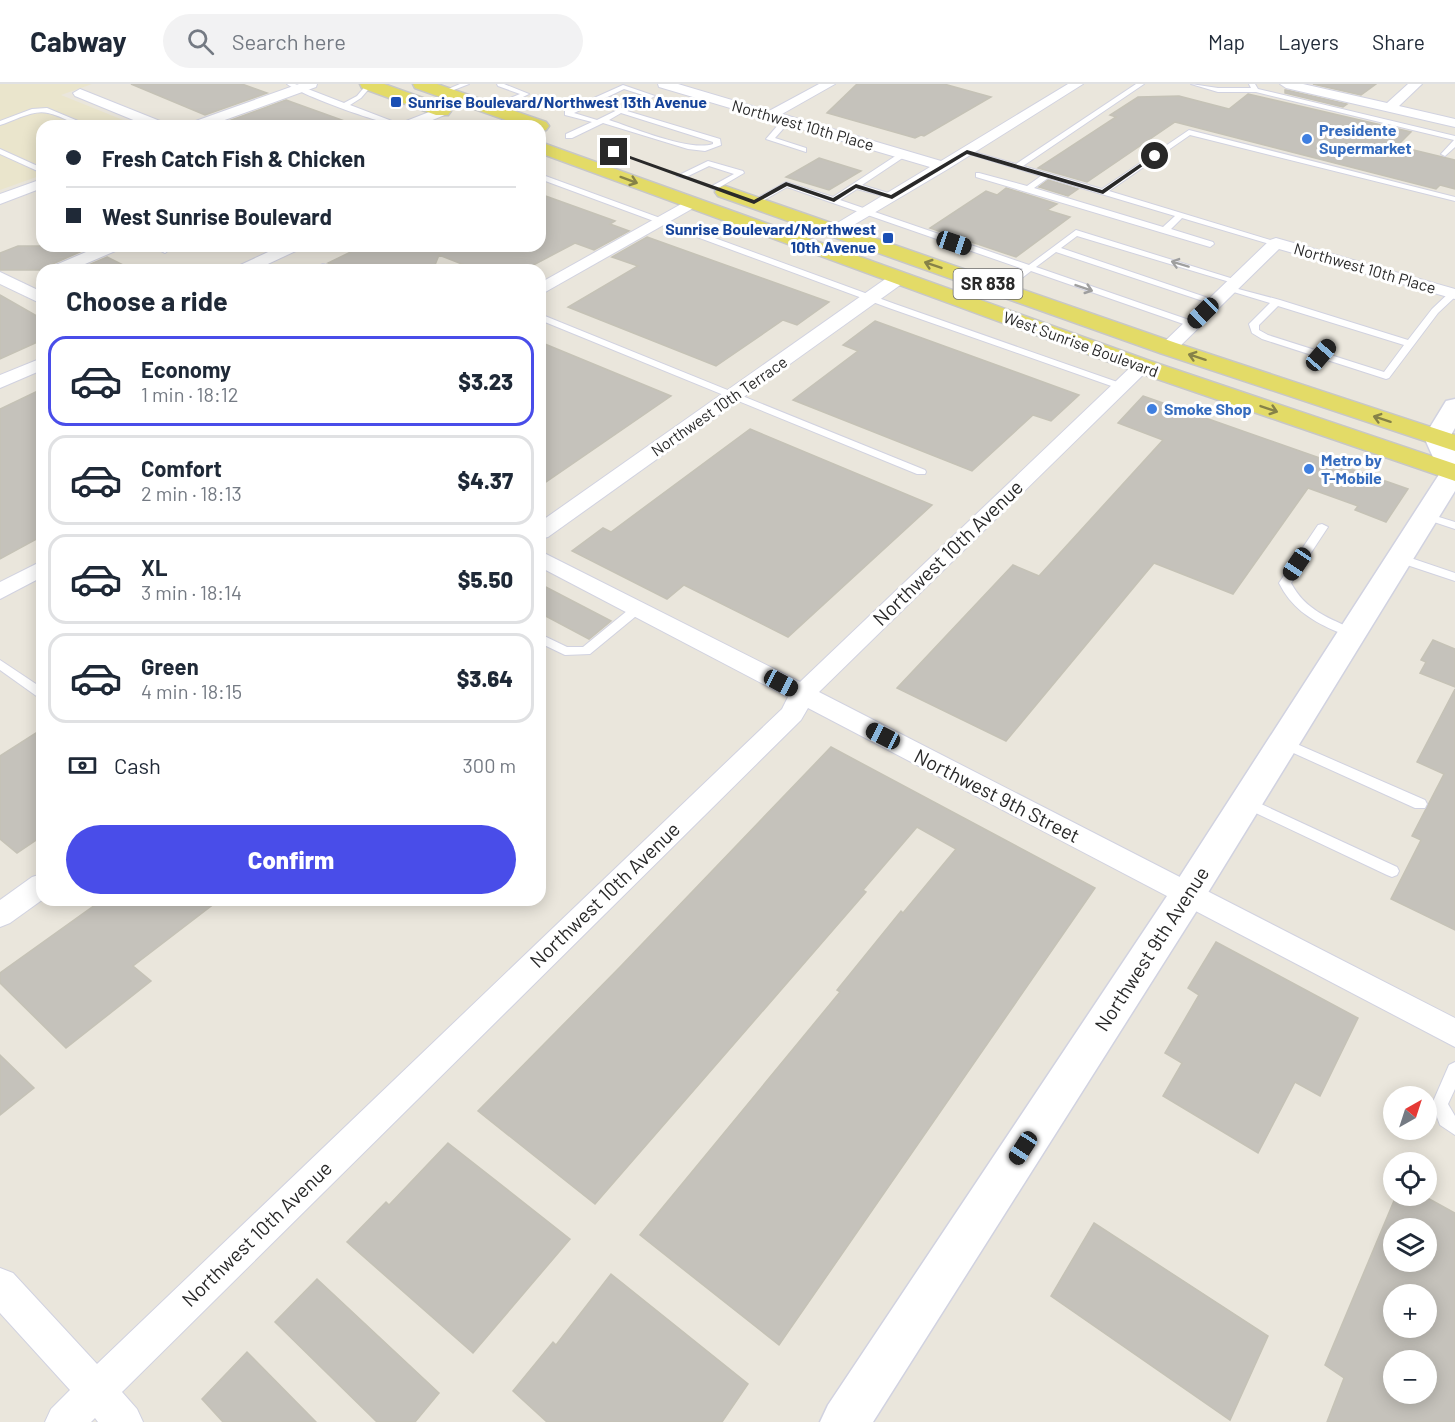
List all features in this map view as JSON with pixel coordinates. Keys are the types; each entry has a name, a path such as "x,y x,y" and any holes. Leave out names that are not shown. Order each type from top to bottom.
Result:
{"main road":[{"path":"369,84 462,118"},
{"name":"West Sunrise Boulevard","path":"421,84 523,120"},
{"name":"West Sunrise Boulevard","path":"546,128 1168,348 1451,459"},
{"name":"West Sunrise Boulevard","path":"546,149 897,279 1142,366 1451,459"},
{"path":"763,230 816,236 835,231"},
{"name":"Northwest 9th Avenue","path":"845,1422 1188,894 1399,558 1440,521 1451,459 1455,406"}],"street":[{"name":"Northwest 10th Place","path":"664,84 943,166"},
{"path":"771,115 829,84"},
{"path":"835,231 1077,84"},
{"path":"1286,84 1455,123"},
{"path":"1389,108 1416,84"},
{"path":"210,120 300,85"},
{"path":"100,87 80,93 147,120"},
{"path":"421,120 442,111"},
{"path":"0,199 36,185"},
{"path":"546,287 692,203"},
{"name":"Northwest 10th Place","path":"1276,243 1455,293"},
{"path":"1168,348 1276,243"},
{"path":"71,264 100,252"},
{"path":"255,264 281,252"},
{"path":"0,277 36,296"},
{"path":"19,286 36,279"},
{"name":"Northwest 10th Terrace","path":"546,528 897,279"},
{"path":"0,382 36,366"},
{"name":"Northwest 10th Avenue","path":"64,1422 792,714 802,694 1142,366"},
{"name":"Northwest 9th Street","path":"546,561 1455,1033"},
{"path":"0,592 36,575"},
{"path":"0,915 36,889"},
{"path":"0,1286 124,1422"}],"lane":[{"path":"344,106 359,98 369,84"},
{"path":"444,92 466,84"},
{"path":"1017,167 1141,84"},
{"path":"1194,84 1218,90 1254,87 1455,140 1445,154"},
{"path":"300,85 344,106 393,120"},
{"path":"491,109 526,94 500,85"},
{"path":"569,136 600,121 621,111 652,96 623,87 568,112 600,121 688,147 705,149 717,145 717,141 621,111"},
{"path":"0,123 35,111 47,110 71,120"},
{"path":"788,120 770,139 803,150"},
{"path":"1103,192 1189,132 1455,199"},
{"path":"0,151 36,168"},
{"path":"967,152 1276,243"},
{"path":"834,200 903,154"},
{"path":"27,164 36,160"},
{"path":"681,176 708,163 740,173 715,188"},
{"path":"979,175 1210,244"},
{"path":"1028,189 1046,176"},
{"path":"546,178 1120,386"},
{"path":"754,202 786,184 1192,324"},
{"path":"856,186 892,197"},
{"path":"1165,230 1181,215"},
{"path":"1002,289 1074,234 1080,234 1233,284 1277,303 1348,324 1375,338 1410,344"},
{"path":"1054,249 1215,302"},
{"path":"1277,303 1254,324 1254,331 1265,337 1386,376 1435,311 1455,293"},
{"path":"1312,324 1320,316"},
{"path":"546,319 921,472"},
{"path":"1341,332 1348,324"},
{"path":"1292,346 1300,337"},
{"path":"1321,355 1329,346"},
{"path":"1353,365 1360,356"},
{"path":"1322,527 1285,583 1288,592 1304,610 1316,618 1352,633"},
{"path":"1399,558 1455,577"},
{"path":"546,641 565,651 586,651 637,609"},
{"path":"0,664 36,691"},
{"path":"1283,743 1420,804"},
{"path":"1246,802 1392,871"},
{"path":"1455,1070 1440,1104 1446,1119 1455,1127"}],"shaded area":[{"path":"0,84 92,84 61,95 123,120 36,120 36,177 0,190"}],"building":[{"path":"131,84 242,84 267,93 205,115"},
{"path":"857,84 944,84 991,97 924,136 915,138 827,113"},
{"path":"1313,84 1376,84 1361,95"},
{"path":"1285,90 1347,104 1343,107 1285,93"},
{"path":"1248,94 1411,132 1397,146 1455,160 1455,189 1440,185 1436,189 1175,122 1087,182 1038,168 1116,117 1110,115 1138,97 1179,96 1229,109"},
{"path":"286,100 342,120 231,120"},
{"path":"819,158 861,171 829,190 786,177"},
{"path":"1048,180 1078,189 1068,196 1039,187"},
{"path":"1006,188 1057,204 1047,210 1070,217 1016,257 930,228 986,191 997,195"},
{"path":"546,196 615,221 610,224 629,231 594,250 575,243 535,264 462,264 439,255 435,264 328,263 351,252 546,252"},
{"path":"647,237 829,302 797,325 783,320 716,366 568,307 638,266 612,257"},
{"path":"18,246 36,246 36,252 80,252 52,264 36,264 36,270 0,270 0,253"},
{"path":"107,257 121,264 91,264"},
{"path":"0,295 36,316 36,343 0,359"},
{"path":"875,321 1079,395 1051,421 1033,415 972,471 793,400 858,351 843,345"},
{"path":"546,344 671,396 546,482"},
{"path":"36,392 36,539 0,559 0,409"},
{"path":"1143,396 1408,489 1386,522 1355,510 1358,506 1308,488 1233,594 1154,563 1006,741 897,688 1013,565 1039,576 1163,440 1118,423"},
{"path":"750,429 932,505 788,637 684,585 667,599 572,551 603,528 611,532"},
{"path":"546,587 611,621 589,639 546,616"},
{"path":"1433,640 1455,649 1455,687 1420,673 1426,662 1421,660"},
{"path":"1455,689 1455,930 1391,899 1421,840 1412,836 1444,774 1417,762"},
{"path":"36,733 36,840 17,853 0,839 0,756"},
{"path":"831,747 1095,888 779,1345 640,1235 840,992 837,990 901,911 903,913 956,849 917,827 863,890 866,892 595,1204 478,1111"},
{"path":"94,906 211,906 133,966 151,981 66,1048 0,983 0,973"},
{"path":"1216,942 1358,1018 1320,1096 1295,1082 1258,1153 1163,1096 1182,1063 1165,1053 1199,995 1188,988"},
{"path":"0,1055 34,1088 0,1115"},
{"path":"448,1143 570,1239 473,1353 347,1242 386,1202 389,1205"},
{"path":"1437,1203 1455,1213 1455,1422 1327,1422 1344,1378 1325,1365 1383,1227 1383,1272 1437,1272 1437,1218 1387,1218 1392,1206 1437,1206"},
{"path":"1094,1223 1268,1336 1230,1420 1051,1296"},
{"path":"611,1274 748,1384 722,1422 547,1422 513,1391 553,1342 556,1345"},
{"path":"317,1279 439,1393 415,1422 377,1422 275,1322"},
{"path":"247,1352 316,1422 223,1422 202,1399"}],"place":[{"name":"Sunrise Boulevard/Northwest 13th Avenue","path":"396,102"},
{"name":"Presidente Supermarket","path":"1307,139"},
{"name":"Sunrise Boulevard/Northwest 10th Avenue","path":"888,238"},
{"name":"Smoke Shop","path":"1152,409"},
{"name":"Metro by T-Mobile","path":"1309,469"}],"route":[{"path":"614,152 754,202 786,184 834,200 856,186 892,197 967,152 1103,192 1155,156"}]}
